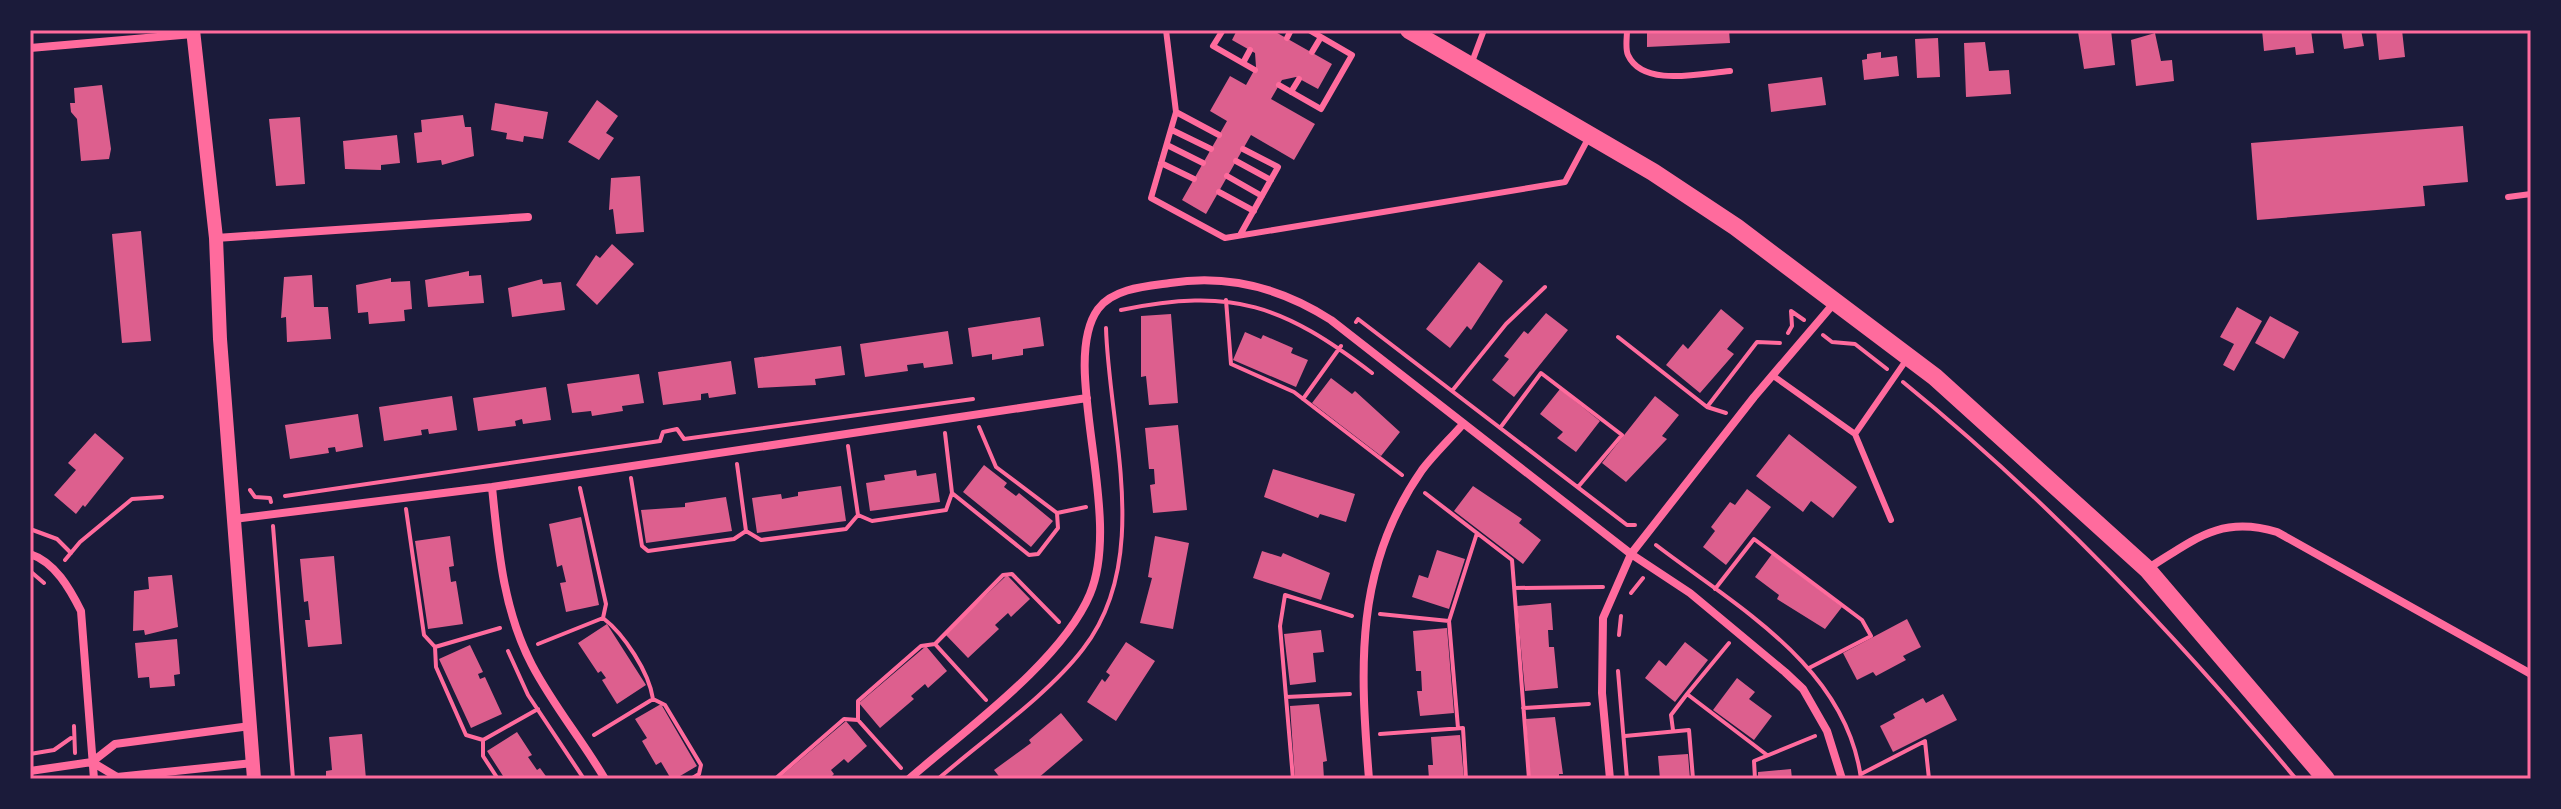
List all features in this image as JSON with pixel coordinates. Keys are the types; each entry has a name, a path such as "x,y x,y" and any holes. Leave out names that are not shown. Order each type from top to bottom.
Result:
{"main road":[{"path":"1409,30 1590,134 1736,227 1993,426 2147,569 2326,779"}],"street":[{"path":"30,48 193,32 216,238 254,779"},
{"path":"216,238 528,217"},
{"path":"910,779 992,707 1067,631 1089,596 1101,547 1100,509 1086,383 1088,330 1099,307 1120,293 1190,280 1240,283 1311,307 1349,334 1631,554 1737,632 1803,689 1827,731 1842,779"},
{"path":"1610,779 1603,703 1603,618 1631,554 1772,375 1835,301"},
{"path":"234,519 492,487 735,449 943,422 1087,398"},
{"path":"1369,779 1365,612 1371,582 1398,514 1422,470 1463,424"},
{"path":"492,487 506,595 524,649 605,779"},
{"path":"2147,569 2212,530 2232,525 2255,525 2277,532 2531,674"},
{"path":"30,554 63,580 81,611 94,779"},
{"path":"30,771 92,762 115,744 250,726"},
{"path":"92,762 117,777 253,763"}],"lane":[{"path":"1166,30 1176,112 1151,198 1225,238 1565,182 1590,134"},
{"path":"1223,30 1213,46 1255,70"},
{"path":"1287,38 1291,30"},
{"path":"1279,85 1321,109 1352,55 1309,30"},
{"path":"1470,65 1484,30"},
{"path":"1627,30 1627,54 1637,67 1654,75 1730,71"},
{"path":"1312,52 1321,37"},
{"path":"1243,63 1250,50"},
{"path":"1291,92 1299,79"},
{"path":"1176,112 1219,135"},
{"path":"1172,130 1211,149"},
{"path":"1167,145 1203,163"},
{"path":"1240,236 1278,167 1243,149"},
{"path":"1236,161 1271,180"},
{"path":"1161,163 1194,179"},
{"path":"1227,176 1262,196"},
{"path":"1219,192 1254,211"},
{"path":"2508,197 2531,194"},
{"path":"1855,434 1908,358"},
{"path":"1772,375 1855,434 1891,520"}],"path":[{"path":"1452,391 1506,324 1545,287"},
{"path":"1115,312 1191,301 1226,300 1275,311 1340,348 1376,375"},
{"path":"1707,407 1757,342 1780,344 1792,326 1791,311 1832,342 1855,344 2033,494 2127,586 2218,686 2296,779"},
{"path":"1303,399 1358,319 1627,525 1641,523"},
{"path":"938,779 1066,669 1085,647 1115,584 1122,547 1110,380 1109,320"},
{"path":"1618,337 1707,407 1726,413 1716,425"},
{"path":"1500,428 1541,373 1622,435 1578,487"},
{"path":"1086,383 1110,380"},
{"path":"247,486 255,497 270,498 660,441 663,432 677,429 684,439 985,397"},
{"path":"952,493 1029,555 1038,554 1058,528 1057,513 996,467 975,417 971,399"},
{"path":"858,515 872,521 946,510 952,493 940,403"},
{"path":"746,531 761,540 846,529 858,515 844,416"},
{"path":"733,432 746,531"},
{"path":"628,446 642,546 648,551 734,539 746,531"},
{"path":"574,454 606,604 603,618"},
{"path":"1403,480 1412,468"},
{"path":"401,479 424,635 435,647 436,667 466,735 483,740 538,709"},
{"path":"270,498 293,779"},
{"path":"30,529 57,539 71,553"},
{"path":"1458,728 1449,621 1477,533"},
{"path":"1715,589 1754,539 1862,620 1871,636 1809,668"},
{"path":"1618,643 1621,617 1632,590 1666,552"},
{"path":"30,571 44,583"},
{"path":"910,779 858,720 858,701 921,646 935,644 1003,575 1012,574 1085,647"},
{"path":"1514,588 1617,587 1632,590"},
{"path":"1293,779 1280,626 1285,595 1352,616"},
{"path":"1350,631 1353,611 1449,621"},
{"path":"1673,731 1671,715 1749,615"},
{"path":"509,655 603,618"},
{"path":"603,618 613,626 651,684 653,699"},
{"path":"435,647 500,628"},
{"path":"935,644 1005,721"},
{"path":"1618,671 1627,779"},
{"path":"1350,681 1351,705"},
{"path":"1286,697 1351,694"},
{"path":"1687,694 1767,755"},
{"path":"566,751 653,699"},
{"path":"653,699 665,705 701,765 699,774 691,779"},
{"path":"1523,708 1621,701"},
{"path":"775,779 844,719 858,720"},
{"path":"1755,779 1754,761 1843,724"},
{"path":"1366,736 1463,728 1466,779"},
{"path":"1624,736 1689,730 1693,779"},
{"path":"30,754 54,750 72,737"},
{"path":"483,740 483,756 498,779"},
{"path":"1860,774 1925,741 1929,779"}],"building":[{"path":"1237,30 1272,30 1332,64 1318,89 1296,77 1282,80 1271,99 1315,124 1294,160 1251,135 1206,214 1182,200 1227,121 1210,111 1230,76 1246,85 1256,67 1255,53 1232,40"},
{"path":"1647,30 1729,30 1730,43 1647,47"},
{"path":"2111,30 2115,65 2084,69 2078,32"},
{"path":"2262,30 2311,30 2314,53 2296,55 2295,47 2264,51"},
{"path":"2341,30 2361,30 2364,46 2344,49"},
{"path":"2376,30 2402,30 2405,57 2379,60"},
{"path":"2155,33 2161,61 2172,60 2174,81 2136,86 2131,40"},
{"path":"1938,38 1940,77 1917,78 1915,39"},
{"path":"1985,42 1989,71 2009,70 2011,94 1966,97 1964,43"},
{"path":"1881,52 1881,58 1897,56 1899,76 1864,80 1862,60 1867,59 1867,54"},
{"path":"1822,77 1826,105 1771,112 1768,84"},
{"path":"102,85 111,149 109,159 81,161 77,119 71,112 70,103 75,103 74,88"},
{"path":"597,100 618,116 606,133 614,138 599,160 568,142"},
{"path":"495,103 548,112 543,139 524,136 523,142 506,139 507,133 491,130"},
{"path":"463,115 465,127 471,127 474,156 442,165 441,160 417,163 414,133 422,132 421,120"},
{"path":"300,117 305,184 276,186 269,119"},
{"path":"2463,126 2468,182 2423,186 2425,206 2257,220 2251,143"},
{"path":"397,135 400,163 381,165 381,170 345,169 343,141"},
{"path":"640,176 644,232 616,234 613,209 609,210 611,178"},
{"path":"141,231 151,341 122,343 112,234"},
{"path":"612,244 634,264 597,305 576,285 596,255 600,258"},
{"path":"1479,262 1503,281 1471,330 1467,326 1450,348 1426,329"},
{"path":"469,271 469,276 481,275 484,303 428,307 425,280"},
{"path":"312,275 314,307 328,307 331,339 287,342 286,317 281,318 284,277"},
{"path":"391,278 391,282 410,281 412,309 404,310 405,321 369,324 368,312 358,313 356,285"},
{"path":"542,279 543,284 561,282 565,310 512,317 508,288"},
{"path":"2237,307 2262,321 2234,371 2223,365 2234,344 2220,337"},
{"path":"1721,309 1744,328 1727,349 1734,354 1700,393 1666,365 1683,344 1688,349"},
{"path":"1546,313 1568,330 1514,397 1492,380 1509,359 1504,356 1524,331 1528,334"},
{"path":"1171,314 1178,403 1149,405 1146,376 1141,377 1141,316"},
{"path":"2270,316 2299,332 2284,359 2255,343"},
{"path":"1040,317 1044,346 1023,349 1023,355 992,360 992,354 972,357 968,328"},
{"path":"948,331 953,364 924,368 923,363 907,365 908,371 865,377 860,344"},
{"path":"1245,332 1261,339 1263,335 1293,348 1291,353 1308,360 1296,387 1233,360"},
{"path":"841,346 845,375 815,379 816,385 758,388 754,358"},
{"path":"731,361 736,394 709,398 708,393 701,394 701,400 663,405 658,372"},
{"path":"639,374 644,403 622,406 623,411 592,416 591,411 572,413 567,384"},
{"path":"1331,378 1352,394 1355,391 1400,432 1381,456 1312,403"},
{"path":"546,387 551,420 523,424 522,419 515,421 516,426 478,431 473,398"},
{"path":"1560,389 1600,421 1576,452 1557,438 1563,432 1540,414"},
{"path":"452,396 457,430 429,434 428,429 421,430 422,435 384,441 379,407"},
{"path":"1655,396 1679,415 1662,436 1667,439 1626,482 1602,463"},
{"path":"358,414 363,447 336,452 335,447 328,448 329,453 290,459 285,425"},
{"path":"1178,425 1187,510 1153,513 1150,485 1155,484 1154,469 1149,469 1145,428"},
{"path":"95,433 124,458 76,514 54,495 76,470 68,463"},
{"path":"1789,434 1857,487 1833,518 1811,501 1803,512 1756,476"},
{"path":"984,465 1007,483 1004,487 1016,496 1019,493 1053,521 1031,547 963,492"},
{"path":"1273,469 1355,494 1346,522 1320,514 1318,518 1264,497"},
{"path":"916,470 917,476 936,473 940,502 870,511 866,483 885,480 884,475"},
{"path":"841,486 846,521 757,533 752,498 781,494 782,499 798,496 798,492"},
{"path":"1473,486 1522,519 1519,523 1541,540 1523,564 1454,511"},
{"path":"1747,489 1771,507 1726,565 1703,547 1715,531 1711,527 1730,502 1735,505"},
{"path":"726,497 732,531 646,543 641,510 685,507 685,503"},
{"path":"581,517 599,605 566,612 560,583 566,582 562,565 557,567 549,524"},
{"path":"450,536 454,566 449,567 451,582 456,581 463,624 428,629 415,541"},
{"path":"1155,536 1189,543 1173,629 1140,623 1152,578 1148,577"},
{"path":"1437,550 1465,559 1449,609 1412,597 1419,575 1428,578"},
{"path":"1262,551 1281,557 1283,553 1330,573 1321,600 1253,578"},
{"path":"1772,554 1842,607 1825,629 1777,599 1779,595 1755,577"},
{"path":"334,556 342,644 308,647 305,620 310,620 308,601 304,602 300,559"},
{"path":"172,575 178,627 145,635 144,630 133,631 134,591 149,589 148,577"},
{"path":"1007,575 1030,599 1011,617 1008,613 995,625 999,629 968,658 945,634"},
{"path":"1551,603 1553,630 1548,630 1549,647 1554,647 1558,688 1525,691 1517,606"},
{"path":"1907,619 1921,647 1903,656 1906,660 1876,676 1873,672 1857,680 1843,653"},
{"path":"607,624 646,685 617,704 602,680 606,678 601,671 598,673 578,643"},
{"path":"1447,628 1454,713 1420,716 1417,691 1422,691 1421,671 1416,671 1413,631"},
{"path":"1321,630 1324,652 1313,653 1316,682 1290,685 1284,634"},
{"path":"177,639 180,674 174,675 175,686 150,688 149,677 138,678 135,643"},
{"path":"1126,642 1155,661 1116,721 1087,702 1102,679 1105,682 1110,675 1106,672"},
{"path":"1685,642 1708,660 1675,702 1645,678 1659,660 1666,666"},
{"path":"470,645 483,672 478,674 480,679 485,677 502,714 471,728 439,659"},
{"path":"926,646 947,671 928,688 925,684 911,696 914,699 880,728 859,703"},
{"path":"1737,678 1755,692 1749,699 1772,716 1754,740 1713,710"},
{"path":"1943,694 1957,720 1893,752 1880,726 1895,718 1893,714 1923,698 1926,703"},
{"path":"661,704 697,766 675,779 671,779 661,762 656,765 642,741 647,738 635,719"},
{"path":"1319,704 1327,761 1323,762 1324,779 1295,779 1290,706"},
{"path":"1061,713 1083,740 1037,779 1001,779 994,770 1031,743 1029,740"},
{"path":"1555,717 1563,774 1559,774 1559,779 1530,779 1526,719"},
{"path":"846,721 867,746 848,763 844,759 831,770 834,774 829,779 783,779 781,776"},
{"path":"517,732 532,755 528,757 548,779 505,779 487,751"},
{"path":"362,734 366,779 326,779 326,771 332,770 329,737"},
{"path":"1460,735 1464,779 1429,779 1428,765 1433,765 1431,737"},
{"path":"1688,754 1690,779 1660,779 1658,756"},
{"path":"1791,769 1792,779 1758,779 1758,772"}]}
